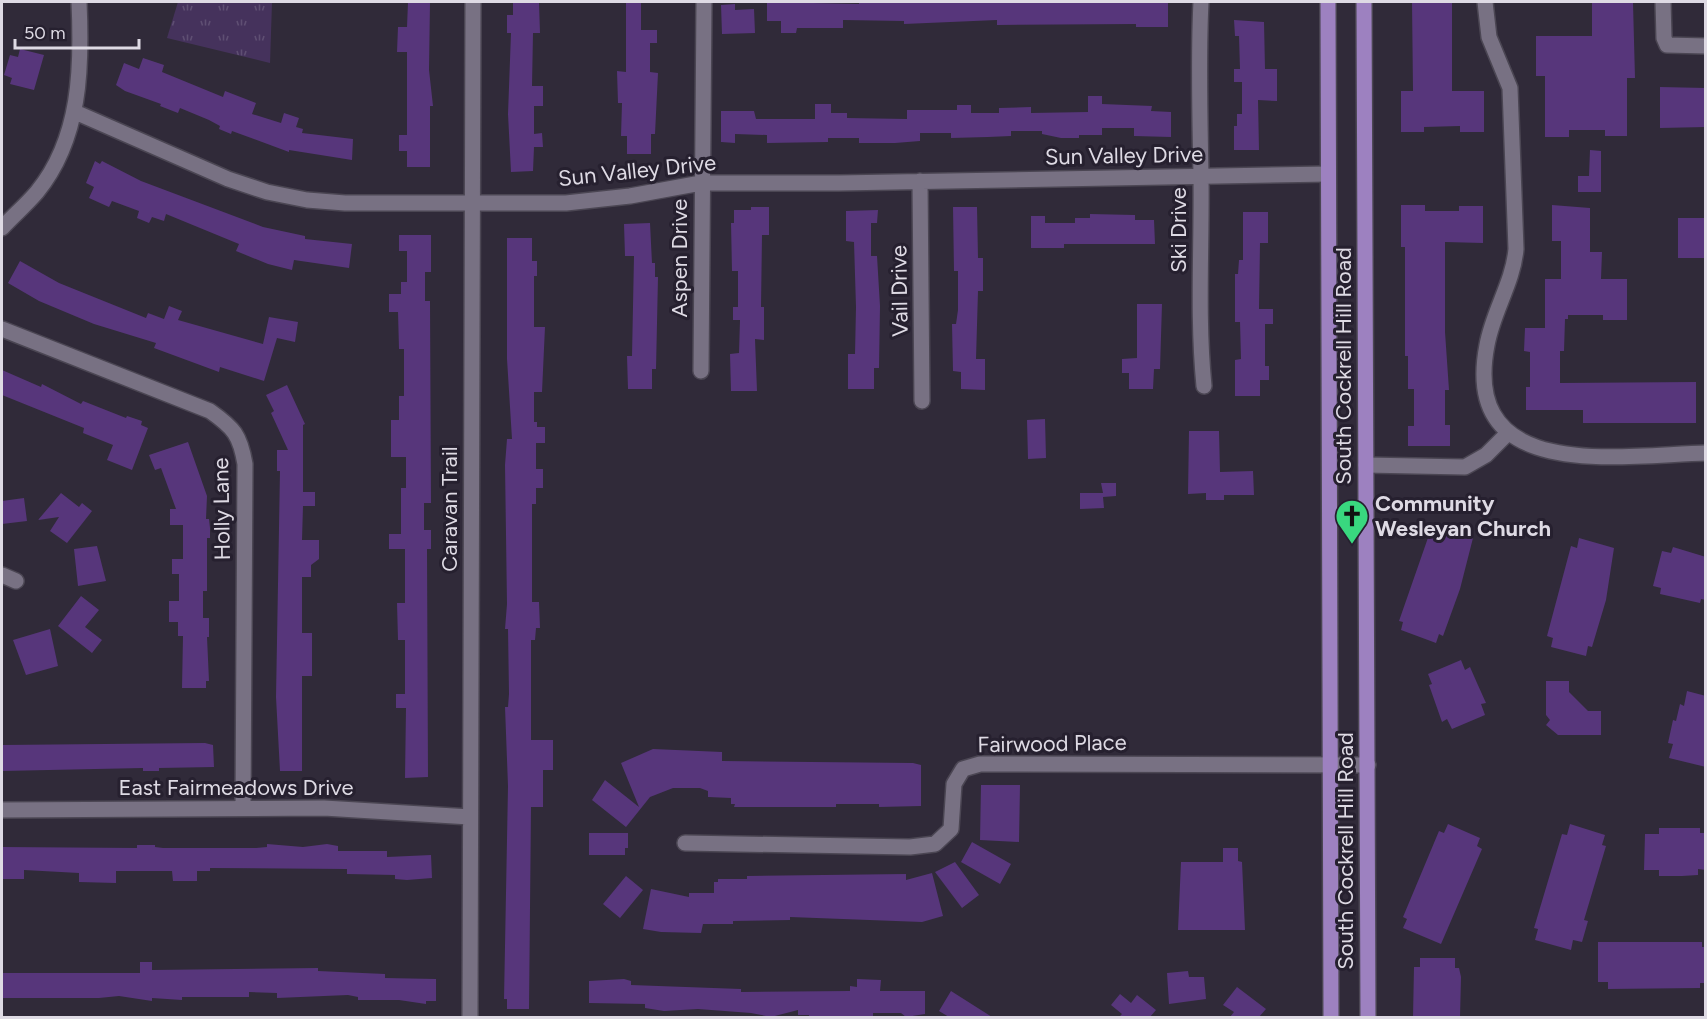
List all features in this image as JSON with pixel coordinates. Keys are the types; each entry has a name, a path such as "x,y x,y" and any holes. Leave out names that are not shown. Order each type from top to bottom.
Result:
{"main road":[{"name":"South Cockrell Hill Road","path":"1328,2 1332,1017"},
{"name":"South Cockrell Hill Road","path":"1364,2 1368,1017"}],"street":[{"path":"2,228 37,191 53,167 75,112 81,48 79,2"},
{"name":"Caravan Trail","path":"470,1017 473,2"},
{"name":"Aspen Drive","path":"701,371 704,2"},
{"name":"Ski Drive","path":"1201,2 1197,72 1201,176 1200,344 1204,386"},
{"path":"1485,2 1489,37 1510,88 1514,156 1515,268 1494,316 1486,347 1485,373 1492,417 1522,443 1560,455 1706,453"},
{"path":"1663,2 1667,45 1706,46"},
{"name":"Sun Valley Drive","path":"75,112 228,179 267,192 307,200 345,203 566,203 630,196 701,183 1328,174"},
{"name":"Vail Drive","path":"920,181 922,401"},
{"name":"Holly Lane","path":"2,329 210,411 232,427 242,444 245,464 243,808"},
{"path":"1366,465 1465,466 1486,455 1508,433"},
{"path":"2,575 16,581"},
{"name":"Fairwood Place","path":"685,843 910,847 934,844 951,829 954,784 963,769 980,764 1368,765"},
{"name":"East Fairmeadows Drive","path":"2,810 324,808 470,817"}],"green space":[{"path":"178,2 272,2 270,63 167,38"}],"building":[{"path":"408,2 430,2 429,70 433,106 430,106 430,167 407,167 407,151 399,151 399,135 407,135 407,52 397,52 398,27 407,27"},
{"path":"513,2 539,2 540,33 533,33 532,86 543,86 543,106 534,106 534,134 542,133 543,147 534,147 533,171 511,172 508,114 511,33 507,33 507,15 513,15"},
{"path":"626,2 641,2 641,30 657,30 657,43 650,43 650,72 658,73 655,134 651,134 651,154 627,154 627,136 621,136 622,103 618,103 617,71 626,72"},
{"path":"767,2 1168,3 1168,27 1136,27 1136,24 997,25 997,20 904,24 904,21 843,20 843,28 797,28 796,33 781,33 781,21 767,21"},
{"path":"1412,2 1452,2 1452,91 1484,91 1484,132 1460,132 1460,126 1424,127 1424,132 1401,132 1401,91 1413,91"},
{"path":"1592,2 1633,3 1635,78 1627,78 1627,136 1605,136 1605,130 1569,130 1569,137 1545,137 1545,76 1536,76 1536,36 1592,36"},
{"path":"735,4 735,10 754,9 755,33 722,34 721,5"},
{"path":"1234,20 1264,22 1265,69 1277,69 1277,101 1258,100 1259,150 1234,150 1234,126 1237,126 1237,114 1242,114 1242,82 1234,82 1234,69 1240,69 1239,36 1235,36"},
{"path":"20,49 44,55 34,90 10,84 12,78 4,75 10,55 18,57"},
{"path":"143,58 164,65 162,72 223,97 225,91 256,103 252,114 281,123 284,113 299,118 296,127 303,129 302,133 353,139 352,160 289,150 289,152 232,131 231,134 219,129 220,126 209,120 180,108 178,113 116,85 124,63 139,69"},
{"path":"1660,87 1706,88 1706,127 1660,128"},
{"path":"1088,96 1102,96 1102,104 1152,106 1151,111 1171,112 1171,137 1134,136 1134,128 1102,128 1102,135 1079,135 1079,138 1061,138 1042,134 1042,131 1011,131 1011,136 951,138 951,133 920,133 920,141 895,143 859,143 859,138 828,138 828,142 767,143 767,135 735,134 735,143 721,142 721,111 754,111 756,119 815,119 815,104 831,104 831,113 847,113 847,118 907,119 907,110 957,110 957,105 971,105 971,113 999,113 999,108 1031,107 1031,113 1088,112"},
{"path":"1590,150 1601,151 1601,192 1578,192 1578,176 1589,176"},
{"path":"95,161 100,164 102,161 141,181 263,227 305,236 305,239 352,244 349,268 294,260 292,270 268,264 236,251 239,244 166,214 164,221 152,217 149,223 137,218 139,211 112,201 109,207 89,198 94,187 86,183"},
{"path":"1401,205 1425,205 1425,211 1459,211 1459,206 1483,206 1483,243 1445,242 1445,332 1449,390 1445,390 1445,425 1450,425 1450,446 1408,446 1408,426 1414,426 1414,389 1408,389 1408,356 1405,356 1405,247 1401,247"},
{"path":"1552,205 1590,208 1590,252 1602,252 1601,279 1627,279 1627,320 1603,320 1603,315 1568,315 1568,319 1565,319 1564,351 1560,351 1560,383 1696,382 1696,423 1583,423 1583,410 1526,410 1526,387 1530,387 1530,352 1524,351 1525,328 1545,328 1545,279 1561,279 1561,241 1552,241"},
{"path":"751,207 769,207 769,235 762,235 761,307 764,307 764,340 755,339 757,391 731,391 730,354 739,353 740,320 733,320 733,307 738,307 738,271 732,271 731,223 734,223 734,210 751,210"},
{"path":"953,207 977,207 978,258 983,258 983,291 978,291 976,359 985,359 985,390 961,389 961,372 953,371 952,324 956,324 958,310 958,271 954,271"},
{"path":"878,210 877,223 871,223 871,256 877,256 880,306 879,368 874,368 874,389 848,389 848,354 855,354 856,307 854,242 846,241 846,211"},
{"path":"1243,212 1268,212 1268,243 1260,243 1259,309 1273,309 1273,324 1265,324 1265,366 1269,366 1269,380 1260,380 1260,396 1235,396 1235,360 1241,359 1240,322 1235,322 1235,274 1238,274 1239,260 1243,260"},
{"path":"1090,214 1135,215 1135,220 1154,220 1155,244 1064,244 1064,248 1031,248 1031,216 1045,216 1045,223 1075,223 1075,218 1090,218"},
{"path":"1678,218 1706,218 1706,258 1678,258"},
{"path":"650,223 652,263 655,263 655,277 658,277 656,369 652,369 652,389 628,389 627,356 632,356 634,256 625,256 624,224"},
{"path":"399,235 431,235 431,272 425,272 425,301 430,301 431,503 424,503 424,530 431,530 431,549 427,549 428,777 405,778 406,708 396,708 396,694 405,694 405,640 398,640 397,603 405,603 405,549 389,549 389,534 401,534 401,488 406,488 406,457 391,457 391,420 399,420 399,396 404,396 404,349 399,349 398,312 389,312 389,294 401,294 401,282 407,282 407,251 399,251"},
{"path":"507,238 532,238 532,261 537,261 537,276 534,276 534,327 545,327 542,392 534,392 534,422 537,422 537,427 545,427 545,443 536,443 536,469 543,469 543,488 536,488 536,504 532,504 532,602 539,602 540,628 536,628 535,640 531,640 531,740 553,740 553,770 543,770 543,807 531,807 529,1009 507,1009 507,999 504,999 508,786 505,707 508,707 509,694 508,629 505,629 507,604 505,465 507,439 512,439 507,359"},
{"path":"20,261 59,283 146,318 148,313 164,319 169,306 182,311 178,320 263,344 269,317 298,322 295,342 277,338 264,381 220,367 219,372 154,348 156,343 94,324 39,301 8,283"},
{"path":"1137,304 1162,304 1160,369 1154,369 1153,389 1129,389 1129,373 1122,373 1122,359 1137,358"},
{"path":"2,370 41,387 42,384 81,404 83,401 126,418 127,416 142,421 141,425 148,428 132,470 107,460 113,445 83,433 84,428 2,395"},
{"path":"287,385 305,424 303,425 303,492 315,492 315,506 303,506 302,540 319,540 319,559 311,565 311,577 302,577 302,633 312,633 312,676 302,676 302,771 280,771 276,697 280,471 277,471 277,450 288,450 271,413 274,411 266,395"},
{"path":"1045,419 1046,458 1028,459 1027,420"},
{"path":"1189,431 1219,431 1220,472 1253,471 1254,495 1224,495 1224,500 1206,500 1206,493 1188,494"},
{"path":"188,442 207,496 206,519 209,519 210,528 210,538 207,538 207,591 203,591 203,618 209,618 209,637 207,637 209,681 206,681 206,688 182,688 183,636 178,636 178,622 169,622 169,601 179,601 179,574 172,574 172,559 183,559 183,525 170,525 170,509 176,509 161,468 155,470 149,455"},
{"path":"1101,483 1116,483 1116,496 1103,497 1104,508 1080,509 1080,493 1103,493"},
{"path":"61,493 79,507 82,503 92,511 67,543 50,531 59,517 38,520"},
{"path":"24,498 27,521 2,524 2,501"},
{"path":"1439,525 1473,538 1460,589 1443,636 1439,634 1436,643 1401,630 1403,622 1399,621 1430,532 1435,534"},
{"path":"1579,538 1614,548 1606,600 1592,647 1588,646 1586,656 1551,647 1553,638 1547,636 1571,546 1577,548"},
{"path":"97,546 106,581 78,586 74,549"},
{"path":"1673,547 1706,557 1706,600 1701,599 1700,603 1660,594 1661,588 1653,586 1662,551 1671,553"},
{"path":"81,596 99,610 85,627 102,640 92,653 58,626"},
{"path":"50,629 58,666 26,675 13,640"},
{"path":"1461,660 1465,670 1470,667 1486,703 1481,704 1485,715 1452,729 1447,719 1442,722 1429,685 1432,684 1428,674"},
{"path":"1546,681 1569,681 1569,692 1588,711 1601,711 1601,735 1558,735 1546,725 1550,720 1546,715"},
{"path":"1687,691 1706,696 1706,767 1669,758 1673,744 1668,743 1673,720 1676,721 1680,704 1684,706"},
{"path":"205,743 213,745 214,767 159,768 159,771 143,771 143,768 2,771 2,745"},
{"path":"653,749 722,752 722,761 913,763 921,765 921,806 879,807 879,804 836,804 836,807 734,807 735,804 731,804 731,798 708,797 708,791 700,788 673,788 650,797 626,827 592,800 605,780 639,807 621,763"},
{"path":"981,785 1020,785 1019,842 980,840"},
{"path":"1448,824 1480,838 1477,846 1482,849 1441,944 1403,928 1407,919 1403,917 1439,831 1444,833"},
{"path":"1570,824 1605,835 1602,845 1606,846 1584,920 1588,921 1582,942 1573,940 1571,950 1535,940 1538,929 1534,928 1562,834 1567,835"},
{"path":"1659,828 1700,828 1700,833 1706,833 1706,870 1698,869 1698,875 1659,876 1659,870 1644,870 1645,834 1659,834"},
{"path":"589,833 628,833 628,848 625,848 625,855 589,855"},
{"path":"972,842 1011,864 1000,884 961,862"},
{"path":"267,844 303,847 327,844 338,846 338,851 387,851 387,857 431,855 432,878 407,880 395,879 395,875 347,874 347,869 210,868 210,871 197,871 197,881 173,881 172,871 116,871 116,883 79,882 79,873 24,870 24,879 2,879 2,847 137,848 137,845 155,845 155,847 163,848 256,848 267,847"},
{"path":"1223,848 1238,848 1238,861 1242,862 1245,930 1178,930 1181,862 1223,862"},
{"path":"955,862 979,895 962,908 935,872"},
{"path":"932,873 943,916 922,922 790,917 790,920 703,924 701,933 643,929 651,889 689,897 689,893 714,893 714,882 718,882 718,879 747,879 747,876 906,874 906,880"},
{"path":"626,876 643,890 620,918 603,904"},
{"path":"1598,942 1702,942 1702,947 1706,947 1706,983 1700,983 1700,988 1608,989 1608,982 1598,982"},
{"path":"1420,958 1455,958 1455,968 1459,968 1461,977 1460,1017 1413,1017 1414,967 1420,967"},
{"path":"140,962 152,962 152,970 318,968 318,971 385,974 385,978 436,979 436,1001 426,1001 426,1004 399,1000 358,1000 358,997 348,995 277,998 277,993 249,992 249,997 182,997 182,1000 152,998 152,1001 119,996 2,998 2,973 140,973"},
{"path":"1188,971 1189,977 1204,977 1206,999 1169,1004 1167,973"},
{"path":"624,979 631,981 631,985 741,989 741,992 850,991 850,986 857,987 857,979 881,980 880,991 925,991 925,1014 906,1017 901,1013 873,1013 873,1016 809,1017 809,1015 798,1015 798,1010 771,1017 698,1009 664,1011 645,1008 645,1004 589,1003 589,981"},
{"path":"1237,987 1266,1009 1259,1017 1230,1017 1234,1012 1223,1005"},
{"path":"951,991 992,1017 949,1017 939,1011"},
{"path":"1120,994 1131,1003 1137,995 1156,1010 1150,1017 1119,1017 1122,1014 1111,1005"}],"place":[{"name":"Community Wesleyan Church","path":"1352,545"}]}
